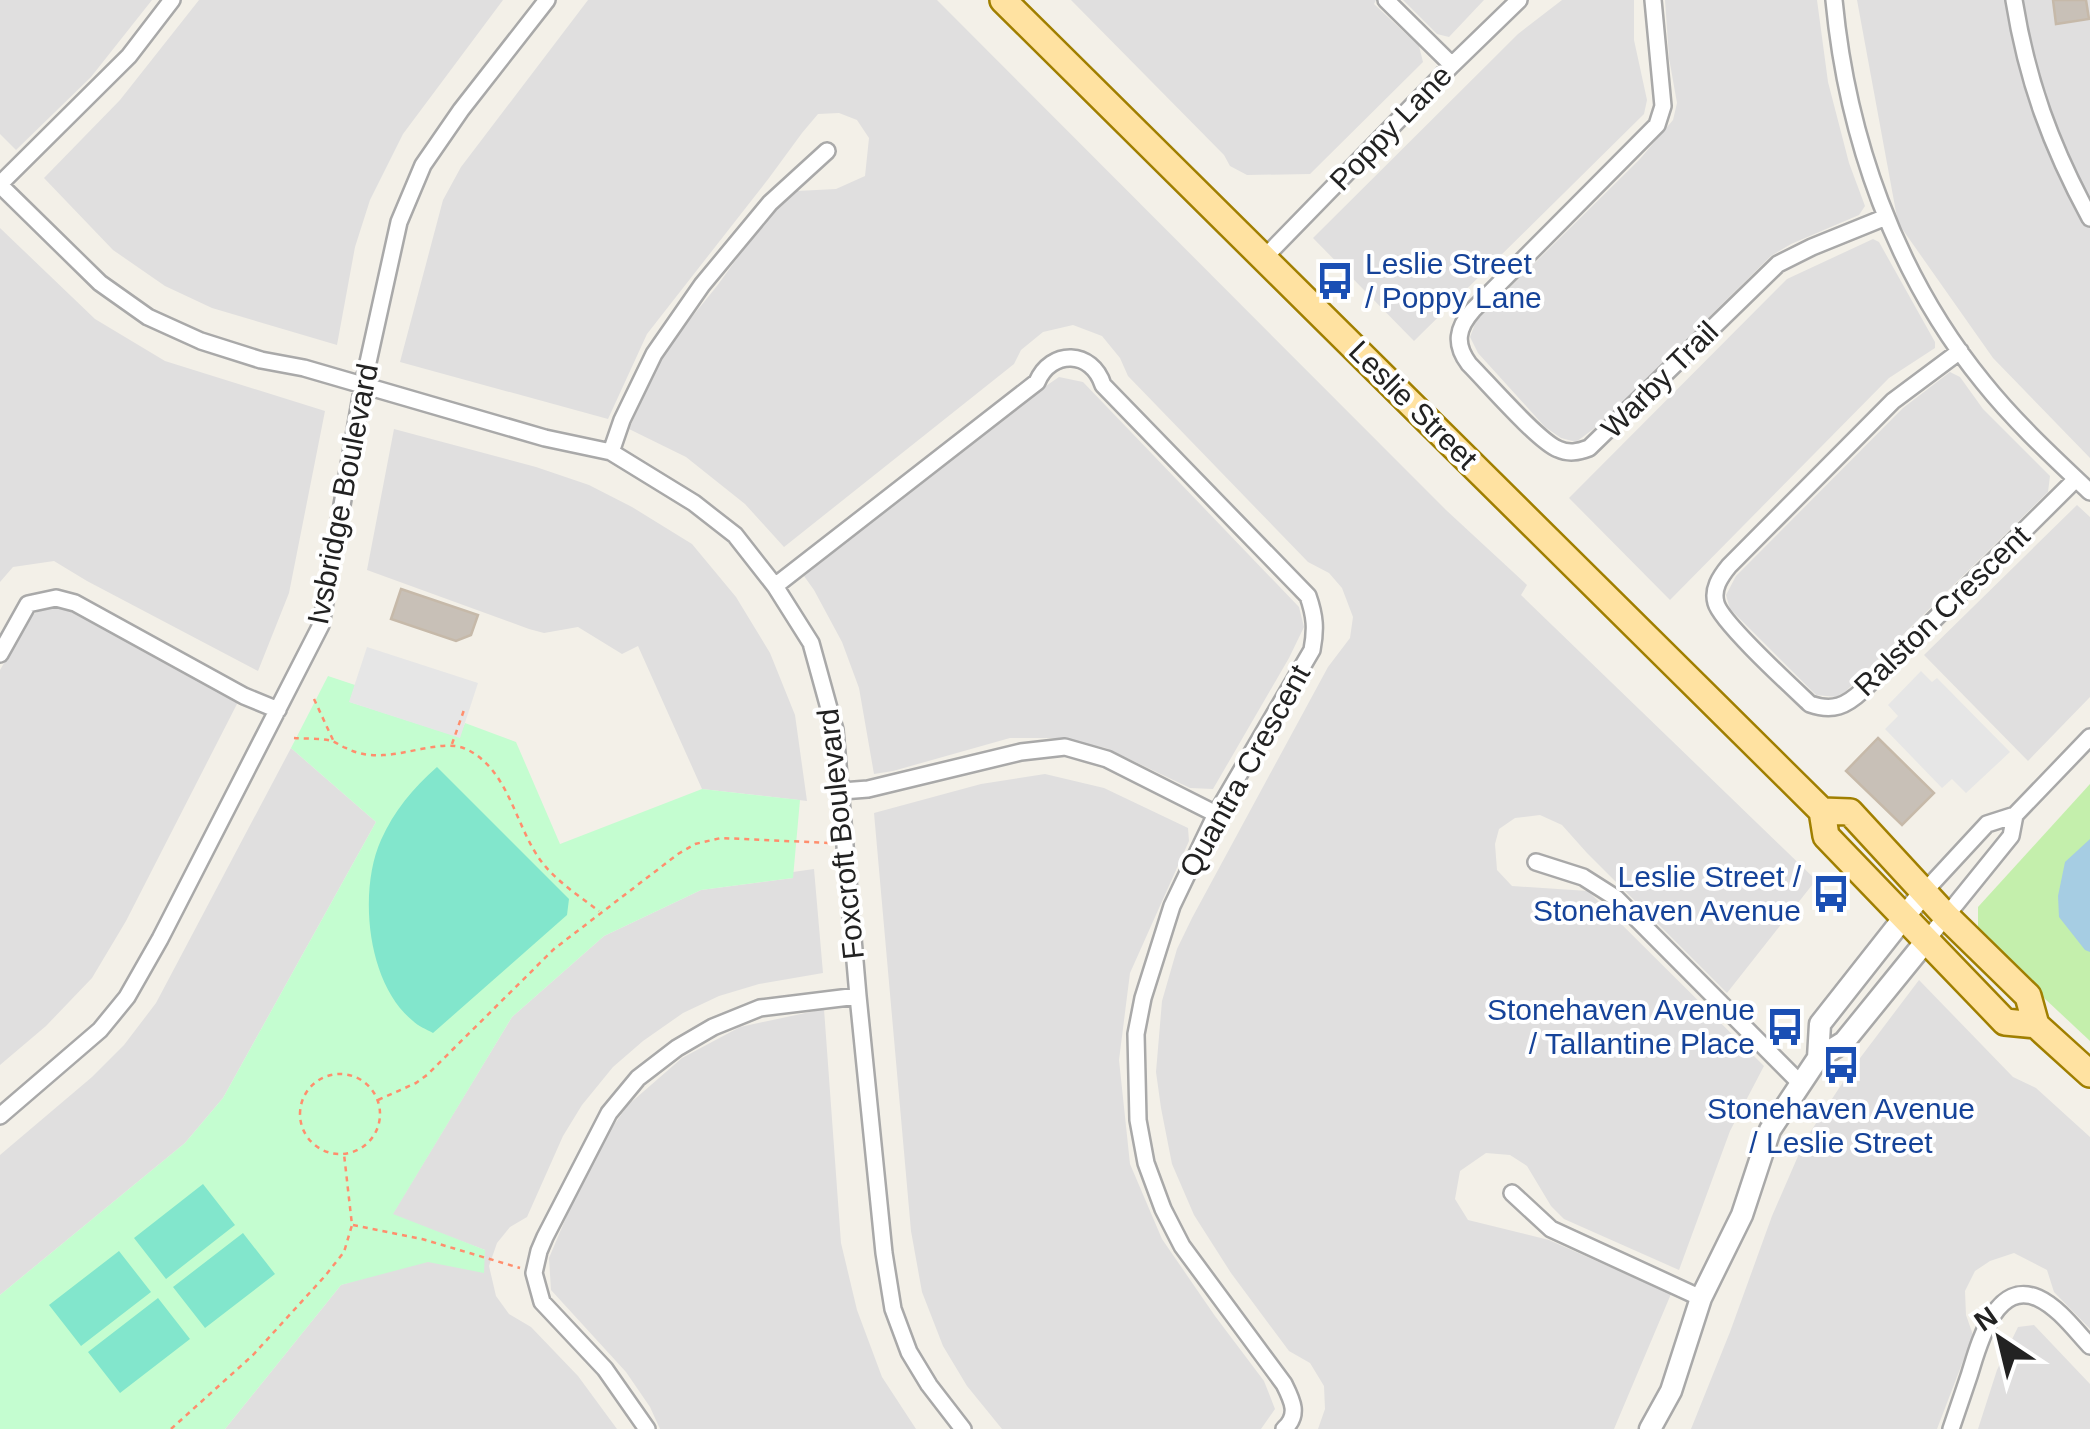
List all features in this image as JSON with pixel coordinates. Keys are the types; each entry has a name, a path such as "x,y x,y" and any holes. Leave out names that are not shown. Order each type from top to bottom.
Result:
{"main road":[{"name":"Leslie Street","path":"1003,0 1822,811 1826,836 2005,1022 2036,1025"},
{"name":"Leslie Street","path":"1822,811 1850,812 1946,916 2028,996 2036,1025 2090,1074"}],"street":[{"path":"0,184 129,56 172,0"},
{"name":"Ivsbridge Boulevard","path":"0,1116 100,1030 127,996 160,940 321,626 363,385 399,222 423,165 546,0"},
{"path":"1386,0 1452,65"},
{"name":"Poppy Lane","path":"1265,257 1519,0"},
{"name":"Warby Trail","path":"1653,0 1662,116 1473,310 1458,331 1462,355 1469,364 1548,444 1566,452 1590,448 1778,264 1886,217"},
{"path":"1834,0 1845,84 1862,150 1886,217 1937,318 2004,407 2090,492"},
{"path":"2014,0 2039,109 2090,218"},
{"path":"611,452 654,354 702,285 770,203 827,151"},
{"name":"Foxcroft Boulevard","path":"0,184 100,283 148,317 261,360 304,368 545,438 611,452 694,502 735,535 776,586 811,643 835,730 848,899 893,1309 909,1352 928,1385 963,1429"},
{"name":"Ralston Crescent","path":"1960,351 1893,401 1729,566 1715,594 1726,621 1810,704 1836,708 1849,703 2076,479"},
{"name":"Quantra Crescent","path":"776,586 1037,382 1051,363 1076,358 1099,372 1103,385 1308,596 1315,617 1312,650 1216,814 1172,906 1143,998 1136,1034 1138,1120 1146,1163 1163,1209 1182,1246 1284,1384 1295,1405 1291,1423 1284,1429"},
{"path":"0,654 28,604 56,598 75,604 244,696 278,710"},
{"path":"1818,1058 1820,1024 1924,892 1987,824 2015,815 2090,737"},
{"path":"842,791 868,789 1021,752 1065,747 1108,759 1216,814"},
{"path":"1650,1429 1671,1390 1701,1298 1742,1215 1770,1130 1818,1058 1844,1042 2011,836 2015,815"},
{"path":"1536,862 1583,877 1616,898 1800,1084"},
{"path":"648,1429 605,1368 542,1302 534,1272 538,1251 608,1113 638,1078 713,1027 760,1008 858,996"},
{"path":"1512,1193 1552,1229 1701,1298"},
{"path":"1951,1429 1984,1329 1998,1307 2013,1297 2034,1296 2049,1304 2090,1346"}],"path":[{"path":"314,698 334,741"},
{"path":"452,746 464,710"},
{"path":"294,738 334,741 372,755 452,746 479,756 499,780 544,864 600,912"},
{"path":"378,1100 428,1074 554,950 695,844 721,838 846,844"},
{"path":"334,1074 361,1080 378,1100 380,1118 374,1136 361,1148 344,1154 318,1148 302,1126 300,1112 310,1087 334,1074"},
{"path":"171,1429 253,1355 344,1252 352,1224 344,1154"},
{"path":"352,1224 422,1239 534,1272"}],"shaded area":[{"path":"0,0 152,0 91,77 16,150 0,134"},
{"path":"199,0 503,0 403,134 370,200 355,247 337,345 212,308 165,286 113,250 44,178 120,100"},
{"path":"588,0 937,0 1446,510 1527,585 1521,595 1816,880 1727,993 1562,825 1540,815 1515,818 1499,829 1495,844 1497,870 1512,886 1588,891 1764,1066 1730,1131 1679,1270 1564,1219 1551,1206 1527,1166 1510,1155 1486,1153 1460,1171 1455,1199 1468,1220 1549,1240 1671,1294 1614,1429 1318,1429 1325,1409 1324,1386 1310,1363 1289,1351 1194,1215 1172,1164 1161,1108 1156,1072 1162,1001 1177,949 1192,918 1328,667 1350,638 1353,617 1342,588 1329,573 1308,562 1128,376 1120,358 1102,336 1073,325 1043,332 1021,350 1014,364 784,547 745,504 686,457 629,429 665,350 775,206 797,191 836,189 865,176 869,138 857,120 839,113 818,114 802,133 647,334 608,419 400,362 443,200 461,167"},
{"path":"1071,0 1376,0 1374,4 1419,46 1423,62 1310,174 1247,175 1230,166 1224,155"},
{"path":"1403,0 1484,0 1449,37 1437,34"},
{"path":"1562,0 1634,0 1634,40 1647,100 1644,114 1414,341 1313,238 1518,34"},
{"path":"1665,0 1817,0 1828,82 1849,163 1865,206 1859,215 1771,256 1600,424 1576,442 1545,427 1478,353 1470,337 1476,321 1640,159 1673,120 1677,103"},
{"path":"1857,0 2090,0 2090,458 1993,358 1898,223"},
{"path":"0,228 95,319 165,361 325,411 289,593 258,671 54,561 13,567 0,582"},
{"path":"1873,239 1879,242 1935,348 1889,378 1670,600 1569,498 1787,279"},
{"path":"1950,372 1960,377 1983,409 2050,476 2048,492 1845,692 1836,697 1816,695 1730,609 1726,595 1736,576 1903,408"},
{"path":"1059,377 1083,382 1299,607 1304,627 1213,789 1190,788 1106,748 1059,738 1010,738 874,774 859,688 842,642 804,576"},
{"path":"394,429 589,485 692,544 736,597 770,653 795,715 807,801 702,789 638,646 622,654 578,627 544,633 529,629 367,570"},
{"path":"2077,505 2090,517 2090,697 2028,761 1924,655"},
{"path":"49,606 73,611 238,702 126,921 92,978 46,1026 0,1065 0,670 32,615"},
{"path":"367,647 478,683 460,738 349,702"},
{"path":"1921,671 1932,682 1937,678 2010,752 1966,793 1952,779 1942,788 1885,729 1898,716 1888,705"},
{"path":"291,748 376,822 223,1098 185,1143 0,1295 0,1155 92,1077 124,1045 156,1003"},
{"path":"1045,774 1104,788 1188,828 1189,841 1130,973 1119,1060 1130,1164 1162,1239 1264,1381 1275,1409 1261,1429 1002,1429 967,1386 943,1346 922,1292 911,1231 874,813 981,784"},
{"path":"814,869 823,973 759,984 719,996 683,1013 643,1041 613,1067 582,1105 563,1136 527,1217 510,1227 497,1243 489,1266 496,1296 509,1314 531,1327 578,1376 617,1429 225,1429 341,1285 422,1260 485,1250 392,1215 512,1017 604,936 701,890 793,878 793,872"},
{"path":"1919,980 2013,1077 2036,1088 2090,1137 2090,1329 2054,1292 2047,1270 2014,1253 1975,1271 1965,1291 1966,1315 1973,1335 1937,1429 1691,1429 1805,1140 1851,1070"},
{"path":"824,1009 841,1243 857,1310 882,1377 916,1429 660,1429 626,1372 551,1290 549,1258 592,1156 628,1105 682,1058 740,1027"},
{"path":"2034,1325 2090,1384 2090,1429 1978,1429 1997,1370 2018,1327"}],"green space":[{"path":"328,676 355,685 350,702 459,737 465,723 516,742 560,844 702,789 800,800 793,878 701,890 604,936 512,1017 393,1214 485,1250 484,1273 428,1262 341,1285 225,1429 0,1429 0,1295 185,1143 223,1098 376,822 291,748"},
{"path":"437,767 569,899 567,915 433,1033 397,1005 385,984 371,936 369,910 374,861 381,840 405,800"},
{"path":"2090,784 2090,1041 1978,936 1978,907"},
{"path":"203,1184 235,1225 166,1279 134,1238"},
{"path":"243,1233 275,1274 205,1328 173,1287"},
{"path":"119,1251 151,1292 81,1346 49,1305"},
{"path":"158,1298 190,1339 120,1393 88,1352"}],"water":[{"path":"2090,839 2090,952 2059,917 2058,896 2065,862"}],"building":[{"path":"2053,0 2086,0 2089,19 2056,24"},
{"path":"401,589 478,615 471,635 456,641 391,619"},
{"path":"1878,738 1934,793 1902,825 1846,771"}],"place":[{"name":"Leslie Street / Poppy Lane","path":"1335,281"},
{"name":"Leslie Street / Stonehaven Avenue","path":"1831,894"},
{"name":"Stonehaven Avenue / Tallantine Place","path":"1785,1027"},
{"name":"Stonehaven Avenue / Leslie Street","path":"1841,1065"}]}
